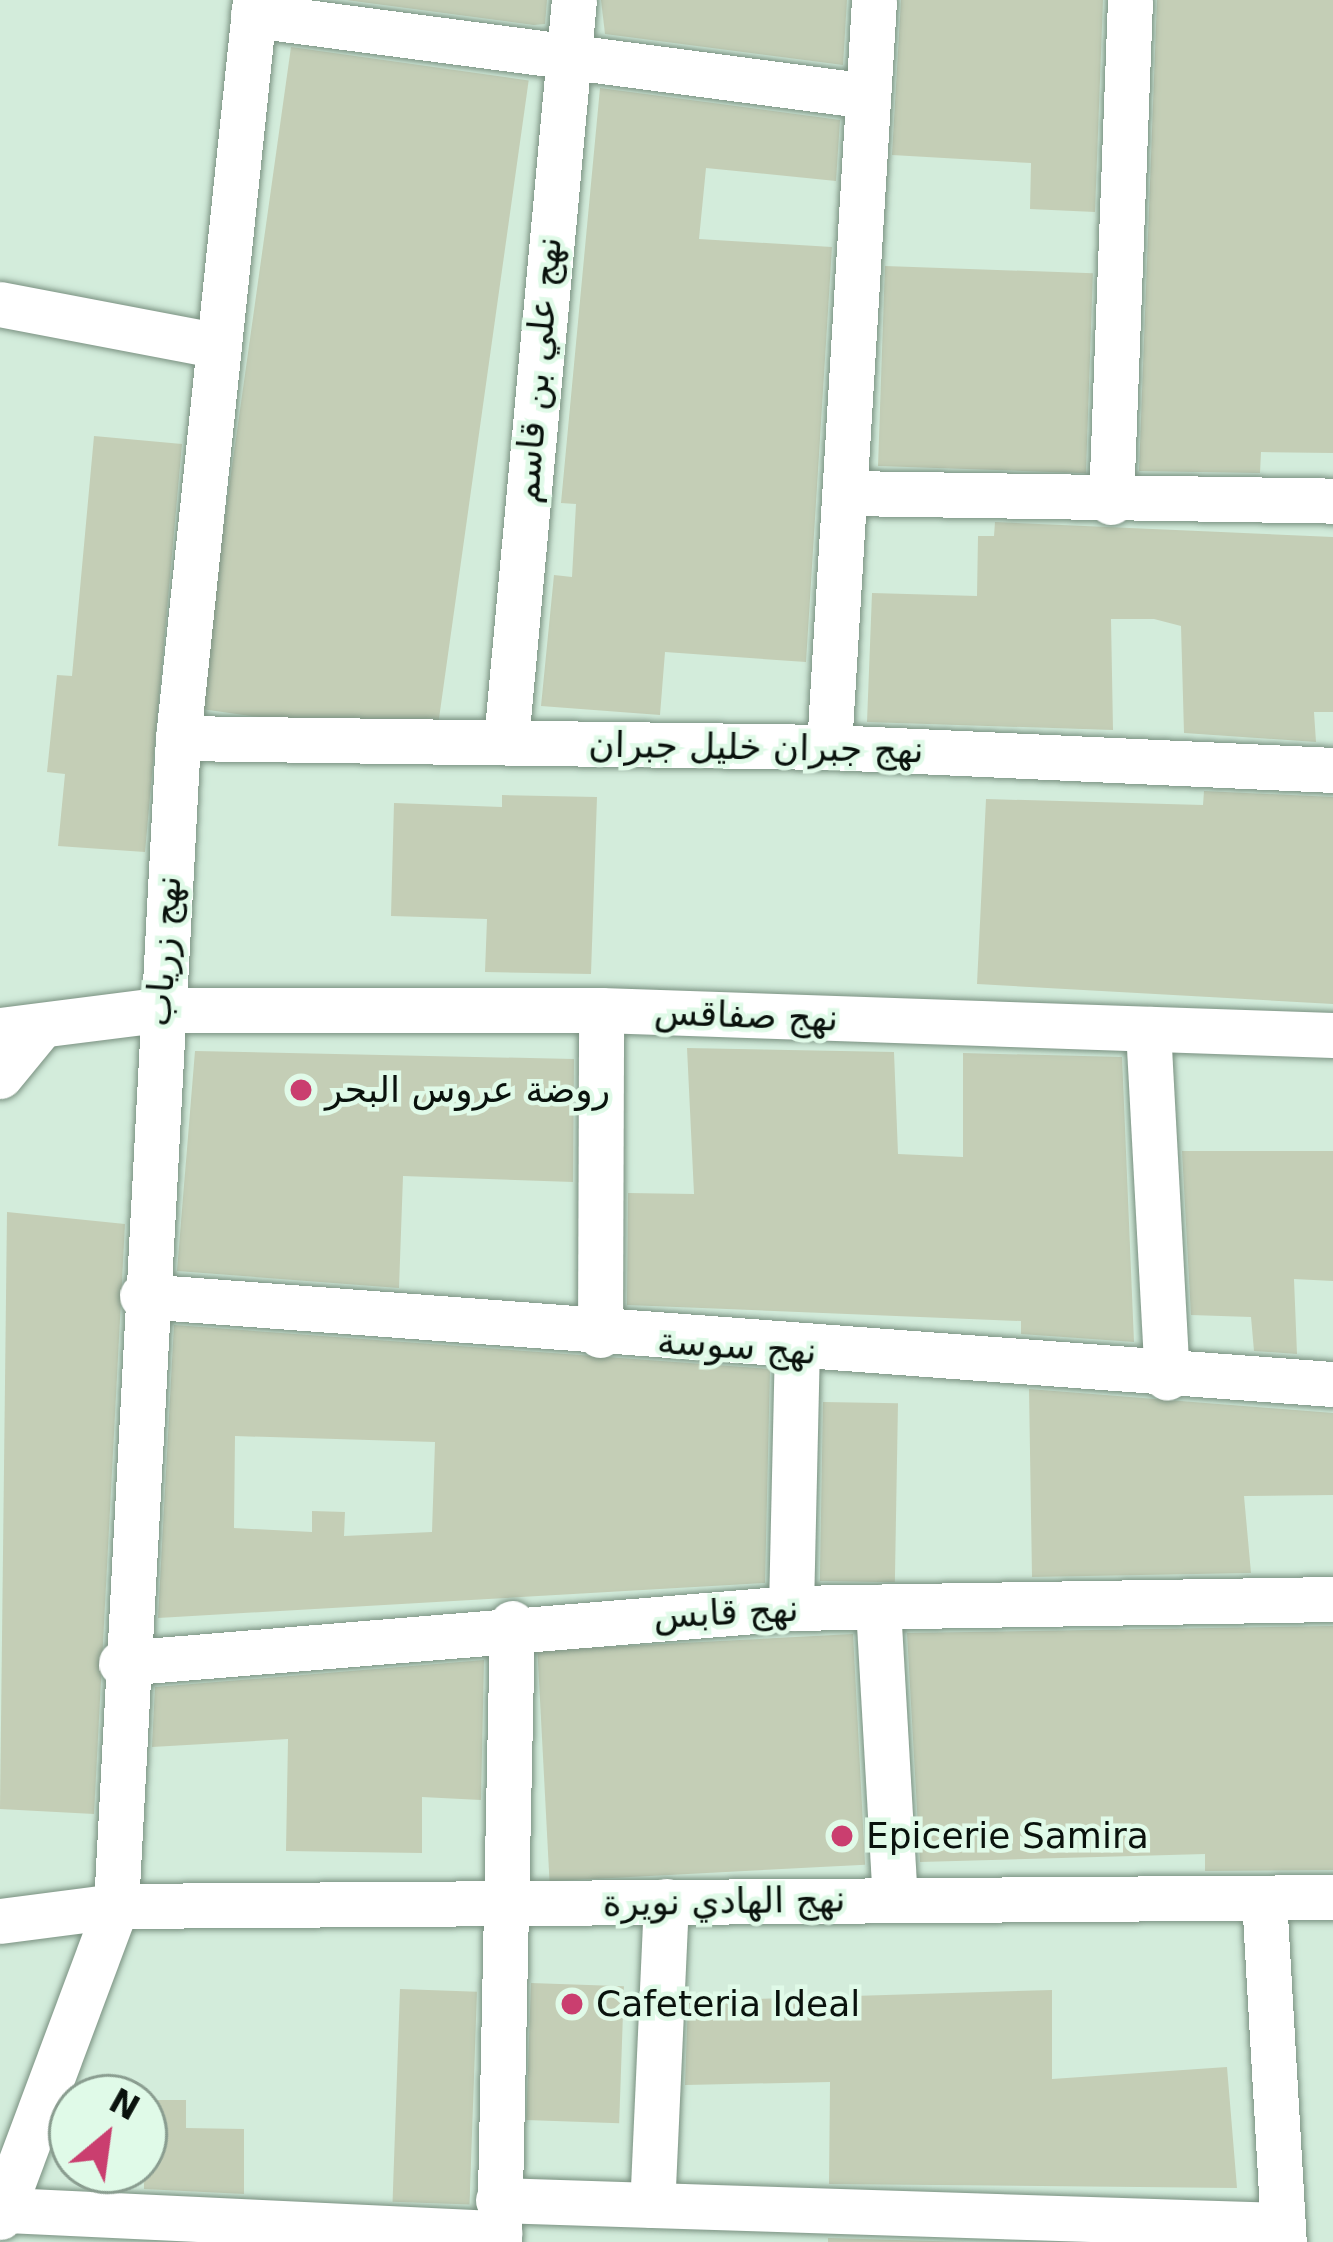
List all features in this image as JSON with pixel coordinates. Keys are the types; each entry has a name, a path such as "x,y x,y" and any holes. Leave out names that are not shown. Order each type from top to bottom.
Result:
{"street":[{"name":"نهج علي بن قاسم","path":"506,741 574,0"},
{"path":"829,747 874,0"},
{"path":"1111,502 1130,0"},
{"path":"254,8 566,58 868,96"},
{"name":"نهج زرياب","path":"3,2213 116,1906 122,1663 178,738 214,345 254,8"},
{"path":"0,304 214,345"},
{"path":"847,494 1111,502 1333,501"},
{"name":"نهج جبران خليل جبران","path":"178,738 829,747 1333,770"},
{"name":"نهج صفاقس","path":"19,1031 159,1010 601,1010 1333,1035"},
{"path":"599,1335 601,1010"},
{"path":"1148,1028 1167,1377"},
{"path":"0,1076 19,1031"},
{"name":"نهج سوسة","path":"142,1296 796,1351 1333,1384"},
{"path":"791,1608 796,1351"},
{"name":"نهج قابس","path":"122,1663 512,1623 791,1608 1333,1599"},
{"path":"878,1607 895,1900"},
{"path":"499,2225 512,1623"},
{"name":"نهج الهادي نويرة","path":"0,1921 116,1906 1333,1897"},
{"path":"3,2213 499,2225 652,2205 1283,2233 1264,1898"},
{"path":"652,2205 666,1901"}],"building":[{"path":"346,0 547,0 545,24 534,25"},
{"path":"601,0 847,0 843,65 605,34"},
{"path":"901,0 1103,0 1095,212 1030,209 1031,163 892,155"},
{"path":"1157,0 1333,0 1333,453 1261,452 1260,473 1139,471"},
{"path":"291,47 529,80 436,742 198,708"},
{"path":"600,88 840,120 836,181 706,168 699,239 832,247 806,662 665,652 660,715 541,706 554,575 572,577 576,504 561,503"},
{"path":"885,266 1093,273 1086,473 878,466"},
{"path":"94,436 182,444 145,852 58,846 65,774 47,772 57,675 72,676"},
{"path":"995,522 1333,537 1333,712 1314,712 1316,742 1184,733 1181,626 1154,619 1111,619 1113,730 867,722 872,593 977,596 978,536 994,536"},
{"path":"1204,791 1333,797 1333,1004 977,984 986,799 1203,805"},
{"path":"502,795 597,797 591,974 485,972 487,919 391,916 394,803 502,807"},
{"path":"687,1048 894,1052 898,1154 963,1157 963,1053 1122,1057 1134,1342 1021,1334 1021,1321 627,1305 628,1193 694,1194"},
{"path":"195,1051 574,1059 573,1182 403,1176 399,1288 177,1271"},
{"path":"1182,1151 1333,1151 1333,1281 1294,1279 1297,1354 1254,1351 1251,1317 1191,1315"},
{"path":"7,1212 125,1224 94,1814 0,1809"},
{"path":"174,1325 770,1369 765,1583 158,1618","holes":["235,1436 435,1442 432,1532 344,1536 345,1512 312,1511 312,1532 234,1528"]},
{"path":"1029,1389 1333,1413 1333,1495 1244,1496 1251,1573 1032,1577"},
{"path":"823,1402 898,1403 895,1582 820,1581"},
{"path":"1333,1626 1333,1870 1205,1871 1205,1854 920,1862 907,1633"},
{"path":"853,1634 865,1865 550,1881 537,1651"},
{"path":"484,1660 481,1800 422,1797 422,1853 286,1851 288,1739 152,1747 155,1687"},
{"path":"531,1983 624,1986 619,2123 526,2120"},
{"path":"400,1989 477,1992 470,2205 393,2202"},
{"path":"1052,1990 1052,2079 1227,2067 1237,2188 829,2184 830,2082 685,2085 688,2001"},
{"path":"168,2100 186,2100 186,2128 244,2129 244,2194 168,2190"},
{"path":"828,2238 967,2242 828,2242"}],"place":[{"name":"روضة عروس البحر","path":"301,1090"},
{"name":"Epicerie Samira","path":"842,1836"},
{"name":"Cafeteria Ideal","path":"572,2004"}]}
